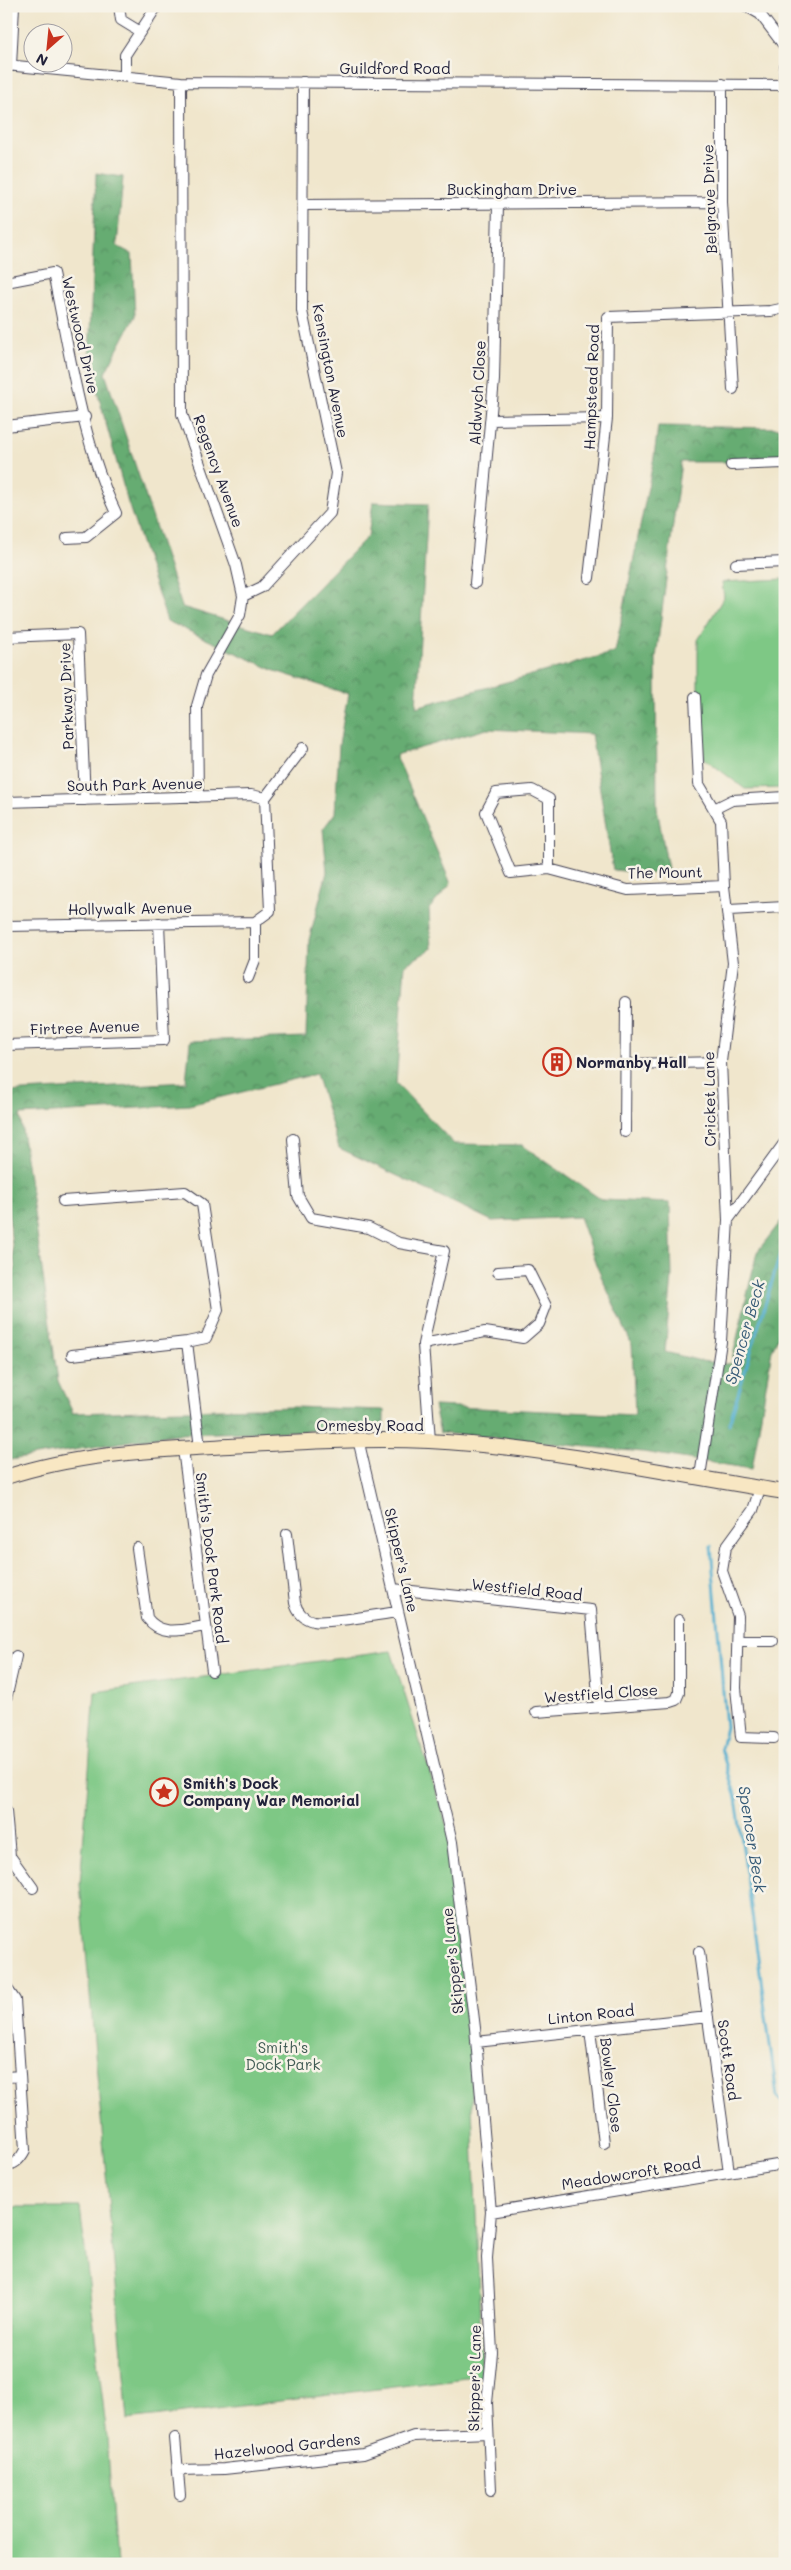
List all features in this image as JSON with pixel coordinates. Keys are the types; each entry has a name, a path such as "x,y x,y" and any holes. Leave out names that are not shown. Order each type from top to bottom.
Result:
{"main road":[{"name":"Ormesby Road","path":"6,1477 40,1466 96,1456 183,1449 358,1440 430,1441 641,1466 785,1492"}],"street":[{"path":"9,65 14,6"},
{"path":"119,6 121,20 139,31"},
{"path":"125,76 126,55 139,31 157,6"},
{"path":"746,6 760,14 785,48"},
{"name":"Guildford Road","path":"9,65 181,82 784,85"},
{"path":"784,85 785,66"},
{"name":"Regency Avenue","path":"181,82 182,414 236,564 243,596 240,615 206,675 197,706 198,797"},
{"name":"Kensington Avenue","path":"243,596 262,587 330,514 336,473 302,311 303,82"},
{"name":"Belgrave Drive","path":"722,84 722,202 733,389"},
{"name":"Buckingham Drive","path":"303,205 722,202"},
{"name":"Aldwych Close","path":"475,583 491,420 498,204"},
{"name":"Westwood Drive","path":"6,282 53,273 84,417"},
{"path":"730,313 770,311 785,308"},
{"name":"Hampstead Road","path":"589,578 607,418 608,317 730,313"},
{"path":"6,426 84,417 103,486 116,513 86,537 67,538"},
{"path":"491,420 607,418"},
{"path":"731,465 785,463"},
{"path":"736,564 785,562"},
{"name":"Parkway Drive","path":"6,637 78,634 85,800"},
{"name":"Cricket Lane","path":"695,697 699,784 721,821 724,886 729,910 733,963 721,1062 728,1220 721,1342 700,1476"},
{"path":"248,978 255,960 255,922 270,911 264,798 302,748"},
{"name":"The Mount","path":"549,869 549,799 532,790 496,793 486,812 511,873 549,869 628,890 724,886"},
{"name":"South Park Avenue","path":"6,802 251,796 264,798"},
{"path":"714,809 732,800 785,797"},
{"path":"729,910 785,907"},
{"name":"Hollywalk Avenue","path":"6,926 159,922 255,922"},
{"name":"Firtree Avenue","path":"6,1045 164,1040 159,922"},
{"path":"625,1132 626,1002"},
{"path":"626,1064 721,1062"},
{"path":"293,1139 298,1196 311,1218 369,1228 400,1243 444,1251 423,1344 430,1441"},
{"path":"728,1220 785,1142"},
{"path":"62,1202 185,1192 202,1204 218,1310 206,1338 187,1342 72,1355"},
{"path":"423,1344 485,1332 523,1338 540,1324 546,1306 528,1270 498,1272"},
{"path":"187,1342 200,1448"},
{"name":"Skipper's Lane","path":"358,1440 452,1842 476,2042 490,2212 487,2258 492,2353 487,2403 491,2490"},
{"name":"Smith's Dock Park Road","path":"183,1449 212,1671"},
{"path":"760,1488 753,1510 726,1547 722,1571 738,1616 739,1641 736,1688 741,1737 774,1738"},
{"path":"287,1534 295,1603 297,1609 304,1617 319,1622 398,1612"},
{"path":"137,1548 147,1618 152,1624 166,1632 206,1626"},
{"name":"Westfield Road","path":"393,1589 591,1610 599,1707"},
{"name":"Westfield Close","path":"536,1712 676,1700 679,1693 679,1620"},
{"path":"739,1641 773,1641"},
{"path":"6,1699 16,1656"},
{"path":"6,1811 10,1856 33,1888"},
{"name":"Scott Road","path":"699,1952 729,2172"},
{"path":"6,1988 15,2000 25,2150 21,2158 6,2166"},
{"name":"Linton Road","path":"476,2042 708,2016"},
{"name":"Bowley Close","path":"590,2030 604,2143"},
{"path":"6,2077 20,2076"},
{"name":"Meadowcroft Road","path":"490,2212 777,2165"},
{"name":"Hazelwood Gardens","path":"178,2470 224,2469 363,2454 414,2436 488,2433"},
{"path":"175,2438 180,2495"}],"green space":[{"path":"96,173 123,177 117,246 132,254 135,316 105,373 182,607 272,634 368,536 373,502 428,504 416,707 615,652 654,457 658,426 785,428 785,462 681,462 656,658 657,808 669,875 613,870 591,734 487,729 396,755 451,884 429,909 431,949 405,965 396,1083 454,1144 522,1145 602,1200 670,1203 672,1277 665,1352 701,1361 731,1364 757,1252 785,1216 785,1323 772,1350 752,1469 643,1452 440,1433 434,1406 635,1415 632,1345 597,1267 579,1217 492,1221 339,1148 316,1074 189,1105 20,1115 58,1381 73,1413 294,1407 384,1410 384,1429 176,1434 10,1460 6,1450 6,1280 15,1270 6,1192 6,1092 186,1082 190,1041 306,1037 309,940 327,872 323,829 335,813 339,745 348,694 275,671 167,621 128,503 89,362"},
{"path":"785,579 785,788 745,789 704,758 698,692 698,640 724,597 722,582"},
{"name":"Smith's Dock Park","path":"391,1651 449,1833 470,2051 482,2376 128,2420 80,1884 95,1692"},
{"path":"6,2207 80,2207 107,2437 116,2564 6,2564"}],"waterway":[{"name":"Spencer Beck","path":"729,1424 780,1255 785,1247"},
{"name":"Spencer Beck","path":"711,1546 726,1727 721,1748 736,1798 777,2096 785,2104"}],"place":[{"name":"Normanby Hall","path":"557,1062"},
{"name":"Smith's Dock Company War Memorial","path":"164,1792"}]}
